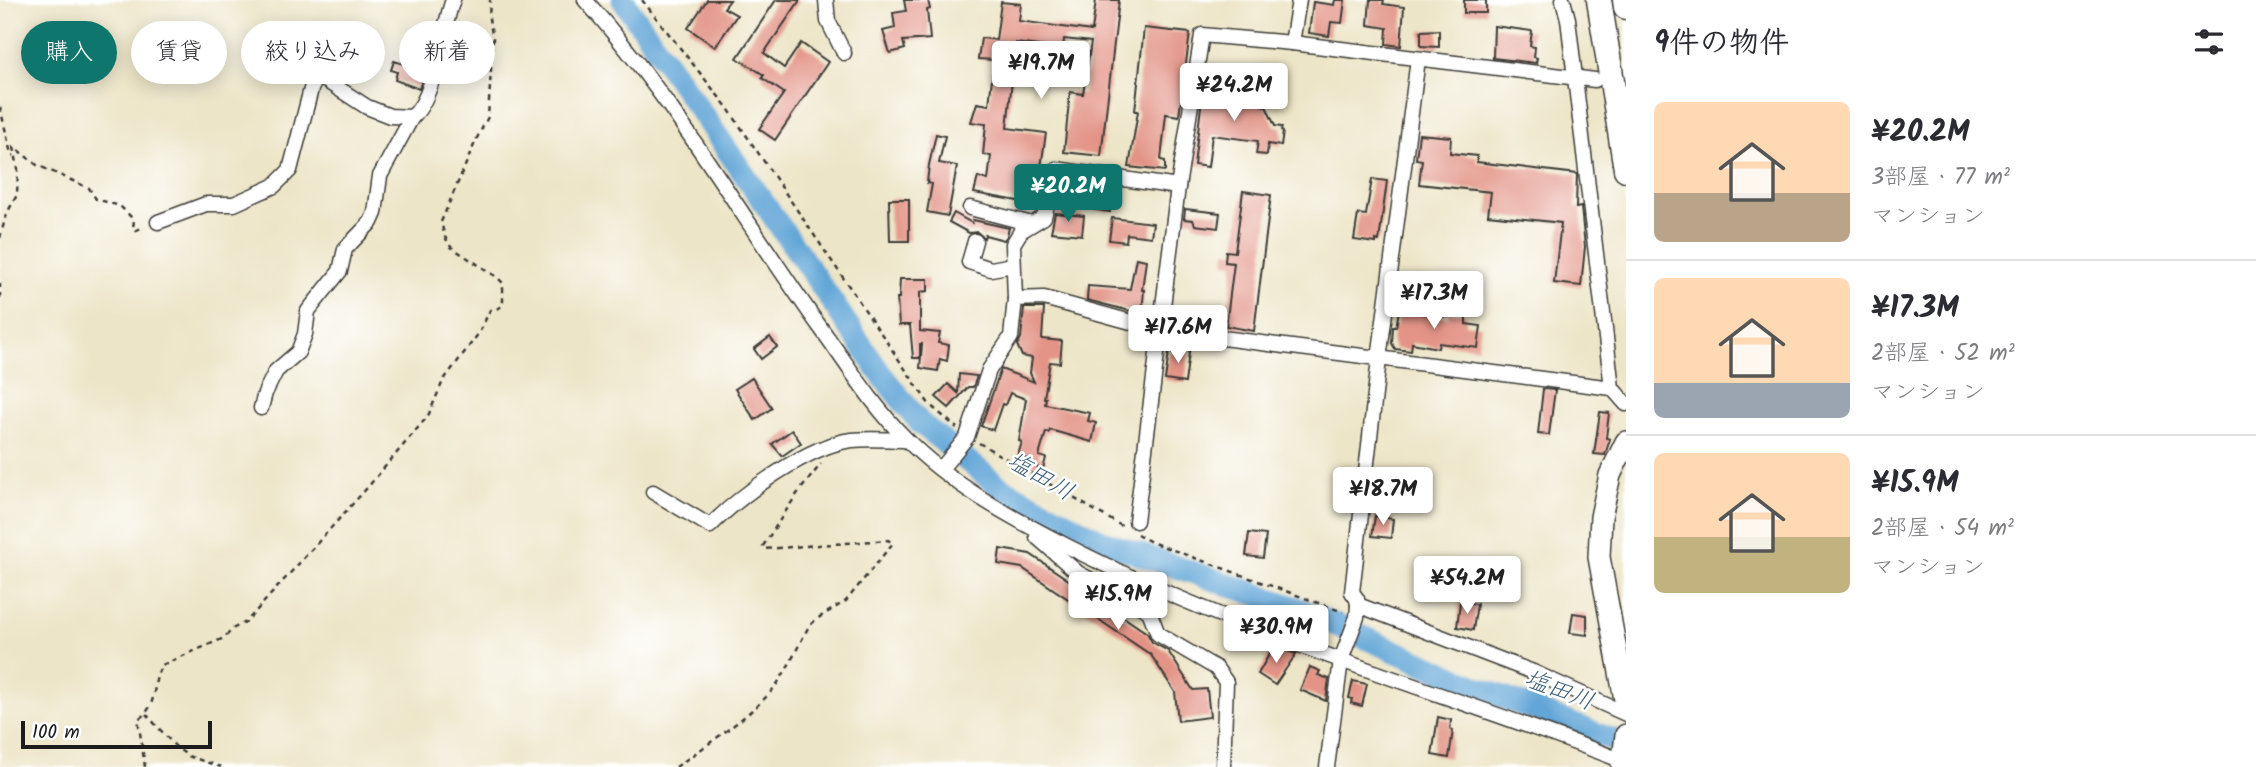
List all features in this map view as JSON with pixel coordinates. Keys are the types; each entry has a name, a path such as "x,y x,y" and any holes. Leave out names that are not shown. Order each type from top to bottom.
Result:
{"highway":[{"path":"1599,0 1626,169"},
{"path":"1625,0 1626,7"}],"main road":[{"path":"1626,442 1610,475 1601,517 1599,557 1626,705"},
{"path":"1623,764 1626,735"}],"street":[{"path":"261,408 276,371 298,352 305,334 308,311 340,271 345,249 371,222 375,213 380,176 412,117 420,111 428,94 453,0"},
{"path":"584,0 626,48 675,112 781,272 880,410 906,440 1017,520 1078,573 1149,611 1158,634 1216,668 1226,682 1223,767"},
{"path":"826,0 828,21 845,53"},
{"path":"1292,43 1299,0"},
{"path":"1563,0 1568,19 1612,388 1626,404"},
{"path":"1136,521 1178,187 1202,35 1595,79"},
{"path":"1327,767 1342,658 1357,611 1357,599 1352,592 1418,59"},
{"path":"158,222 206,204 234,204 274,186 290,170 316,79 322,78 368,107 390,116 412,117"},
{"path":"943,466 967,437 989,370 1011,337 1015,299 1013,244 1021,231 1044,217 1056,169 1178,187"},
{"path":"970,208 1032,224"},
{"path":"975,241 969,262 991,269 1013,265"},
{"path":"1015,299 1044,298 1160,330 1612,388"},
{"path":"653,492 710,526 727,509 820,448 851,440 906,440"},
{"path":"1017,520 1119,573 1186,601 1551,733 1623,764"},
{"path":"1357,611 1533,672 1626,714"}],"path":[{"path":"145,767 138,719 146,714 152,705 157,686 156,674 162,665 224,638 234,628 246,622 368,488 428,416 443,381 479,332 486,314 503,305 503,283 451,247 441,222 488,117 493,38 489,19 490,0"},
{"path":"642,0 727,107 929,404 967,437 1151,542 1357,611"},
{"path":"0,107 11,154 14,156"},
{"path":"0,238 6,215 17,195 18,169 14,147 37,165 89,188 96,199 120,206 134,220 133,228 136,230 158,222"},
{"path":"0,283 0,303"},
{"path":"676,767 767,696 808,628 815,620 846,601 893,543 888,540 875,543 843,542 764,549 763,546 797,494 823,461"},
{"path":"146,714 175,746 188,756 221,767"}],"building":[{"path":"707,0 730,0 724,8 737,15 715,47 688,28"},
{"path":"776,0 800,0 764,53 784,68 801,43 828,62 775,140 759,129 784,93 762,78 764,75 737,58"},
{"path":"904,0 928,0 930,39 903,41 905,49 890,53 883,31 895,28 893,13 906,11"},
{"path":"1096,0 1119,0 1101,156 1064,152 1070,92 1083,94 1091,42 1064,39 1063,49 1016,43 1007,128 1046,133 1037,204 974,193 978,177 988,180 991,156 983,155 986,124 971,122 977,103 989,105 994,60 978,59 981,38 996,40 1001,2 1021,4 1019,21 1092,31"},
{"path":"1335,0 1345,0 1342,23 1331,22 1329,36 1309,33 1313,2 1334,5"},
{"path":"1370,0 1384,0 1383,4 1404,7 1401,46 1386,44 1387,28 1368,25"},
{"path":"1464,0 1486,0 1486,13 1464,13"},
{"path":"1494,26 1532,31 1530,46 1535,47 1536,63 1493,58"},
{"path":"1144,28 1190,33 1179,116 1166,114 1161,160 1165,161 1165,171 1129,167 1138,111 1135,111"},
{"path":"1439,30 1439,47 1421,46 1421,31"},
{"path":"394,61 399,63 399,82 395,80 397,72 391,70"},
{"path":"406,84 421,84 419,89"},
{"path":"1203,90 1261,98 1261,105 1266,106 1275,126 1282,127 1281,146 1268,144 1267,155 1256,154 1258,141 1212,135 1208,167 1194,165"},
{"path":"936,134 945,136 939,163 957,166 948,216 927,212 932,184 927,183 929,165"},
{"path":"1419,134 1451,137 1450,153 1477,156 1477,162 1577,174 1576,208 1581,207 1585,247 1581,286 1554,283 1561,223 1488,215 1491,192 1419,184 1422,160 1416,159"},
{"path":"1372,179 1387,181 1379,241 1376,240 1376,243 1354,240 1358,214 1366,215"},
{"path":"1095,184 1113,187 1110,212 1091,209"},
{"path":"1243,191 1271,195 1254,331 1226,326 1234,263 1225,262 1226,251 1235,252"},
{"path":"889,199 909,199 909,241 890,241"},
{"path":"1185,209 1220,213 1218,228 1195,225 1193,220 1184,219"},
{"path":"954,213 972,223 973,220 1009,228 1007,236 1004,240 985,235 984,238 977,232 969,233 949,222"},
{"path":"1055,213 1084,216 1082,235 1051,232"},
{"path":"1112,218 1153,223 1151,237 1127,234 1126,242 1109,240"},
{"path":"1136,258 1146,260 1142,314 1087,300 1088,286 1130,289"},
{"path":"900,279 928,279 928,291 920,292 920,331 940,333 938,343 949,345 947,361 940,359 938,371 920,368 922,344 920,358 913,358 910,325 899,325 897,298"},
{"path":"1024,308 1044,308 1042,339 1062,341 1060,363 1050,362 1045,404 1090,413 1088,421 1096,423 1092,442 1050,430 1049,433 1046,432 1039,456 1046,458 1043,469 1032,466 1033,462 1018,455 1022,442 1019,441 1026,399 1010,393 1005,405 1002,404 993,430 981,426 1001,369 1034,382 1030,373 1032,358 1022,356 1017,345 1021,338"},
{"path":"1402,308 1417,309 1416,313 1448,317 1449,312 1466,314 1466,324 1481,326 1478,348 1439,343 1438,348 1412,343 1411,351 1395,349 1392,343 1393,327 1396,327"},
{"path":"770,337 777,347 761,359 754,349"},
{"path":"1180,344 1190,345 1185,383 1165,380 1169,352 1179,353"},
{"path":"959,374 977,376 973,387 968,387 949,408 936,397 948,384 958,393"},
{"path":"752,378 772,408 755,420 735,389"},
{"path":"1543,389 1555,390 1549,435 1538,434"},
{"path":"1600,412 1609,413 1606,438 1610,439 1605,455 1594,454"},
{"path":"792,430 801,443 782,456 772,444"},
{"path":"1375,516 1393,519 1391,538 1372,536"},
{"path":"1249,533 1266,535 1263,558 1246,556"},
{"path":"1000,549 1030,554 1147,633 1152,642 1168,651 1193,690 1207,689 1210,717 1178,721 1175,692 1151,655 1022,568 998,564"},
{"path":"1460,602 1477,604 1473,630 1457,627"},
{"path":"1573,613 1587,615 1587,635 1570,633"},
{"path":"1274,646 1296,654 1275,685 1258,674"},
{"path":"1310,667 1320,671 1318,675 1329,679 1326,701 1300,690"},
{"path":"1353,681 1367,684 1362,706 1351,703 1352,699 1349,698"},
{"path":"1438,717 1451,720 1450,729 1453,730 1449,758 1432,755"}],"waterway":[{"name":"塩田川","path":"623,0 880,373 920,423 1000,487 1101,541 1302,610 1476,687 1626,745"}]}
